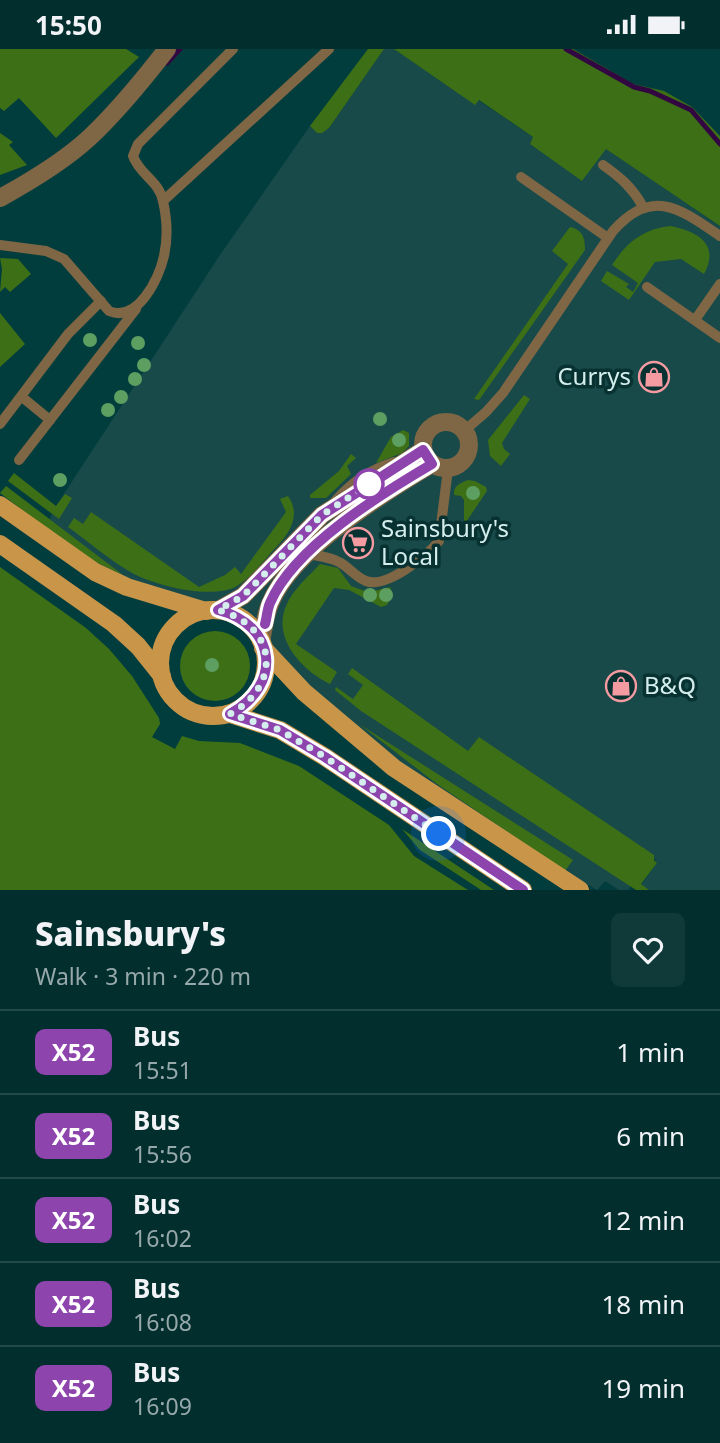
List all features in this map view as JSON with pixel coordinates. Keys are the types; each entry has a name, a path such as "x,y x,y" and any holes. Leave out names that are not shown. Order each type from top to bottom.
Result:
{"main road":[{"path":"0,505 95,572 127,587 236,615 251,626 262,644 304,692 394,768 580,890"},
{"path":"0,544 114,624 138,646 162,676 169,693 194,713 212,716 230,714 246,705 259,691 265,674 267,659 262,644"},
{"path":"162,676 161,657 166,640 183,620 200,612 212,611"},
{"path":"230,714 280,730 325,757 523,890"}],"street":[{"path":"0,198 55,165 89,138 145,78 167,49"},
{"path":"212,611 243,596 322,515 429,460 463,463 470,442 464,431 455,423 439,423 432,427 425,435 429,460"},
{"path":"262,644 270,604 286,577 308,554 360,510 429,460"}],"lane":[{"path":"19,460 156,280 164,256 167,229 161,190 135,163 133,156 138,145 233,49"},
{"path":"163,201 329,49"},
{"path":"603,165 625,180 643,207"},
{"path":"521,177 608,237"},
{"path":"464,431 503,393 608,237 626,216 643,207 660,204 677,208 720,236"},
{"path":"0,245 46,251 64,259 109,311 117,314 130,310 142,301"},
{"path":"695,320 720,284"},
{"path":"648,287 720,338"},
{"path":"0,424 68,334 101,301"},
{"path":"22,397 50,420"},
{"path":"308,554 340,562 363,580 370,582 397,576 439,541 429,460"}],"shaded area":[{"path":"384,49 394,49 474,104 478,100 533,137 530,144 583,180 605,148 720,226 720,890 649,890 641,885 657,863 653,856 628,890 619,890 605,881 597,890 394,768 263,648 251,626 236,615 199,612 127,587 41,536 56,506 220,255 310,126 317,133 329,128"}],"green space":[{"path":"0,49 126,49 139,57 56,138 19,98 4,111 0,108"},
{"path":"368,49 384,49 329,128 317,133 310,126"},
{"path":"394,49 573,49 633,84 664,91 692,107 720,136 720,226 606,149 582,181 530,144 533,137 479,100 475,105"},
{"path":"0,133 13,142 9,145 27,165 0,175"},
{"path":"671,226 690,232 704,241 710,255 704,274 681,259 655,262 629,300 601,281 607,271 629,284 626,287 633,292 638,283 612,265 637,238 652,230"},
{"path":"570,227 582,235 585,250 479,400 474,399 568,264 552,251"},
{"path":"0,258 18,259 31,274 10,292 5,287 0,292"},
{"path":"0,313 25,344 0,367"},
{"path":"524,395 530,399 502,443 510,454 501,466 490,456 488,440"},
{"path":"403,430 409,433 409,446 402,453 376,463 391,437"},
{"path":"351,454 356,458 347,466 351,474 326,498 310,498 310,495 339,471"},
{"path":"14,473 56,506 65,494 72,498 59,519 8,481"},
{"path":"468,480 486,487 487,491 464,525 464,500 461,496 454,495 454,492 458,485"},
{"path":"6,486 123,575 85,557 0,493"},
{"path":"288,496 294,515 288,533 237,586 214,592 185,590 144,579 68,527 74,518 83,524 91,512 199,587 225,575 235,567 241,574 286,512 280,499"},
{"path":"320,564 338,568 351,586 370,592 390,587 393,595 387,605 381,607 349,590 334,588 296,644 337,672 330,684 310,671 293,653 283,630 283,618 289,600"},
{"path":"0,567 86,628 109,649 132,676 159,718 160,724 152,737 175,749 182,736 199,741 240,743 299,766 389,825 414,856 468,890 0,890"},
{"path":"215,631 240,641 250,666 240,691 215,701 190,691 180,666 190,641"},
{"path":"352,668 468,751 479,737 654,855 657,863 641,884 649,890 636,890 361,711 335,690 336,687 353,699 363,685 348,674"},
{"path":"359,724 573,860 565,871 437,784"},
{"path":"402,829 494,890 481,890 420,850"}],"waterway":[{"path":"167,63 180,49"},
{"path":"566,49 634,87 650,91 691,110 720,144"}],"bus line":[{"name":"X52","path":"265,624 270,604 286,577 332,531 432,464 423,450 322,515 302,533 262,579 243,596 218,610 236,615 251,626 261,641 267,659 259,691 246,705 230,714 280,730 325,757 523,890"}],"place":[{"name":"Currys","path":"654,377"},
{"name":"Sainsbury's Local","path":"358,543"},
{"name":"B&Q","path":"621,686"}],"route":[{"path":"369,484 322,515 302,533 262,579 243,596 218,610 236,615 251,626 261,641 267,659 259,691 246,705 230,714 280,730 439,834"}]}
